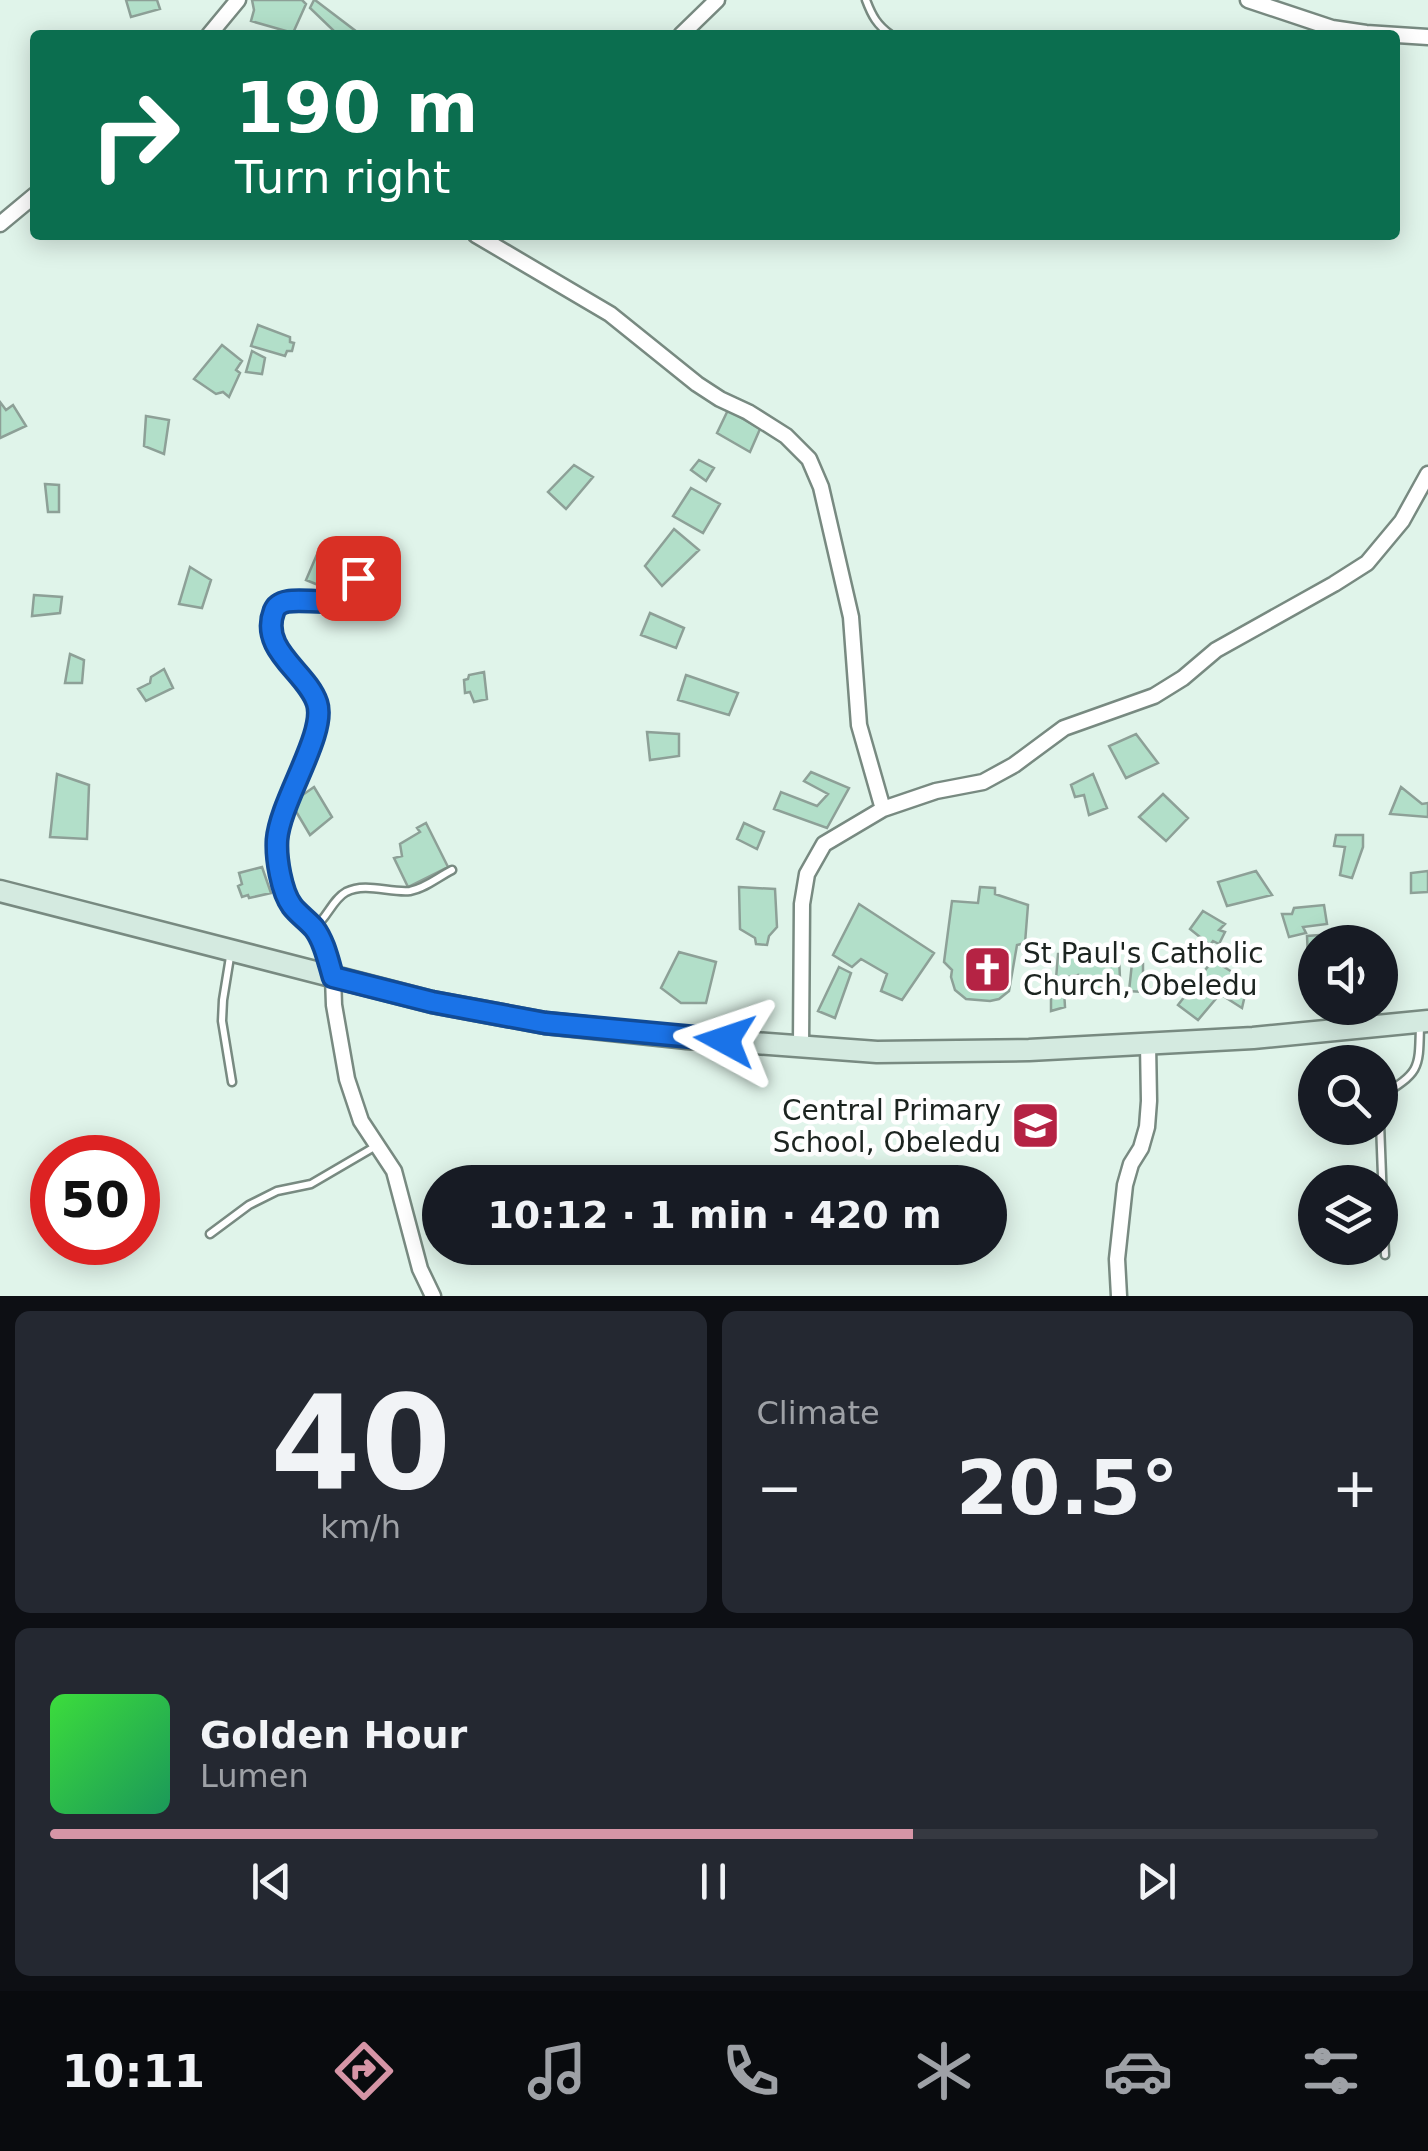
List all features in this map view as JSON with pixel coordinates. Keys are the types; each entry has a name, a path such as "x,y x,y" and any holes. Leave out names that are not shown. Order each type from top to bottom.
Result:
{"main road":[{"path":"0,892 432,1002 545,1023 687,1038 877,1052 1029,1050 1253,1038 1424,1021"}],"street":[{"path":"213,30 238,0"},
{"path":"686,30 717,0"},
{"path":"1248,0 1346,30"},
{"path":"1400,35 1428,37"},
{"path":"0,224 30,199"},
{"path":"484,240 610,314 696,384 786,436 809,459 821,487 851,618 859,725 883,809"},
{"path":"801,1046 802,904 807,874 824,844 883,809 936,790 983,782 1014,765 1064,728 1154,696 1216,650 1367,563 1402,521 1428,474"},
{"path":"358,578 345,596 332,602 292,601 274,610 275,643 308,683 319,707 318,729 290,792 277,842 290,904 314,928 325,950 333,977 347,1079 361,1121 394,1171 420,1270 432,1296"},
{"path":"1119,1296 1117,1259 1125,1185 1141,1148 1150,1101 1148,1044"}],"lane":[{"path":"866,0 872,18 884,30"},
{"path":"314,928 344,893 362,888 410,890 452,870"},
{"path":"231,950 222,1021 232,1082"},
{"path":"1398,1084 1410,1076 1419,1062 1424,1021"},
{"path":"210,1234 249,1205 277,1191 311,1184 378,1146"}],"building":[{"path":"126,0 157,0 160,9 131,17"},
{"path":"252,0 302,0 306,4 294,30 251,21"},
{"path":"314,0 354,30 333,30 310,8"},
{"path":"258,325 290,337 294,343 292,351 285,356 251,346"},
{"path":"222,345 242,361 229,397 223,392 216,394 194,379"},
{"path":"252,351 265,358 262,374 246,372"},
{"path":"0,402 6,410 13,405 26,426 0,438"},
{"path":"728,410 760,429 750,452 717,433"},
{"path":"146,416 169,420 164,454 144,446"},
{"path":"699,460 714,468 706,481 691,470"},
{"path":"574,465 593,477 566,509 548,492"},
{"path":"45,484 59,485 59,512 48,512"},
{"path":"691,488 720,504 703,533 673,516"},
{"path":"674,529 699,550 662,586 645,566"},
{"path":"318,552 343,566 333,591 306,580"},
{"path":"190,567 211,580 202,608 179,604"},
{"path":"34,595 62,597 60,613 32,616"},
{"path":"650,613 684,628 676,648 641,635"},
{"path":"70,654 84,660 82,683 65,683"},
{"path":"164,669 173,688 146,701 138,689"},
{"path":"484,672 487,699 474,702 470,692 465,693 464,680"},
{"path":"686,675 738,693 729,715 678,700"},
{"path":"647,732 679,734 679,756 650,760"},
{"path":"1136,734 1158,763 1126,778 1109,746"},
{"path":"811,772 849,788 827,828 774,809 781,792 817,806 828,794 804,781"},
{"path":"57,774 89,785 87,839 50,837"},
{"path":"1093,774 1107,808 1089,815 1084,795 1075,797 1071,785"},
{"path":"314,787 332,817 310,835 291,803"},
{"path":"1401,787 1422,804 1428,803 1428,817 1390,814"},
{"path":"1163,794 1188,818 1166,841 1139,817"},
{"path":"426,823 448,867 408,887 394,858 402,856 400,844 420,832 417,828"},
{"path":"744,823 764,832 757,849 737,839"},
{"path":"1336,835 1363,835 1352,878 1340,875 1345,847 1334,846"},
{"path":"262,867 271,893 242,897 239,873"},
{"path":"1256,871 1272,895 1227,906 1218,882"},
{"path":"1428,871 1428,892 1411,893 1411,873"},
{"path":"739,887 775,889 777,927 767,945 756,944 755,938 740,929"},
{"path":"980,887 995,888 995,894 1028,905 1025,943 1017,945 1009,991 990,1001 966,999 955,990 952,970 944,962 952,901 978,903"},
{"path":"859,904 934,953 902,1000 881,991 887,974 861,959 852,967 833,955"},
{"path":"1324,905 1327,924 1298,925 1298,935 1289,937 1282,914 1292,914 1294,908"},
{"path":"1203,911 1225,924 1219,930 1225,932 1219,944 1213,941 1210,945 1190,929"},
{"path":"679,952 716,962 706,1003 681,1003 661,988"},
{"path":"1058,954 1119,956 1120,979 1102,978 1101,992 1078,992 1078,975 1056,979"},
{"path":"1213,960 1248,982 1242,1008 1220,994 1198,1020 1178,1005"},
{"path":"1132,963 1143,964 1143,992 1129,991"},
{"path":"839,967 851,973 835,1018 818,1011"},
{"path":"1051,989 1064,990 1065,1007 1051,1011"}],"place":[{"name":"St Paul's Catholic Church, Obeledu","path":"988,969"},
{"name":"Central Primary School, Obeledu","path":"1036,1126"}],"route":[{"path":"358,578 345,596 332,602 280,604 274,610 272,624 280,653 308,683 319,707 318,729 281,819 277,842 280,865 290,904 314,928 333,977 432,1002 545,1023 725,1040"}]}
